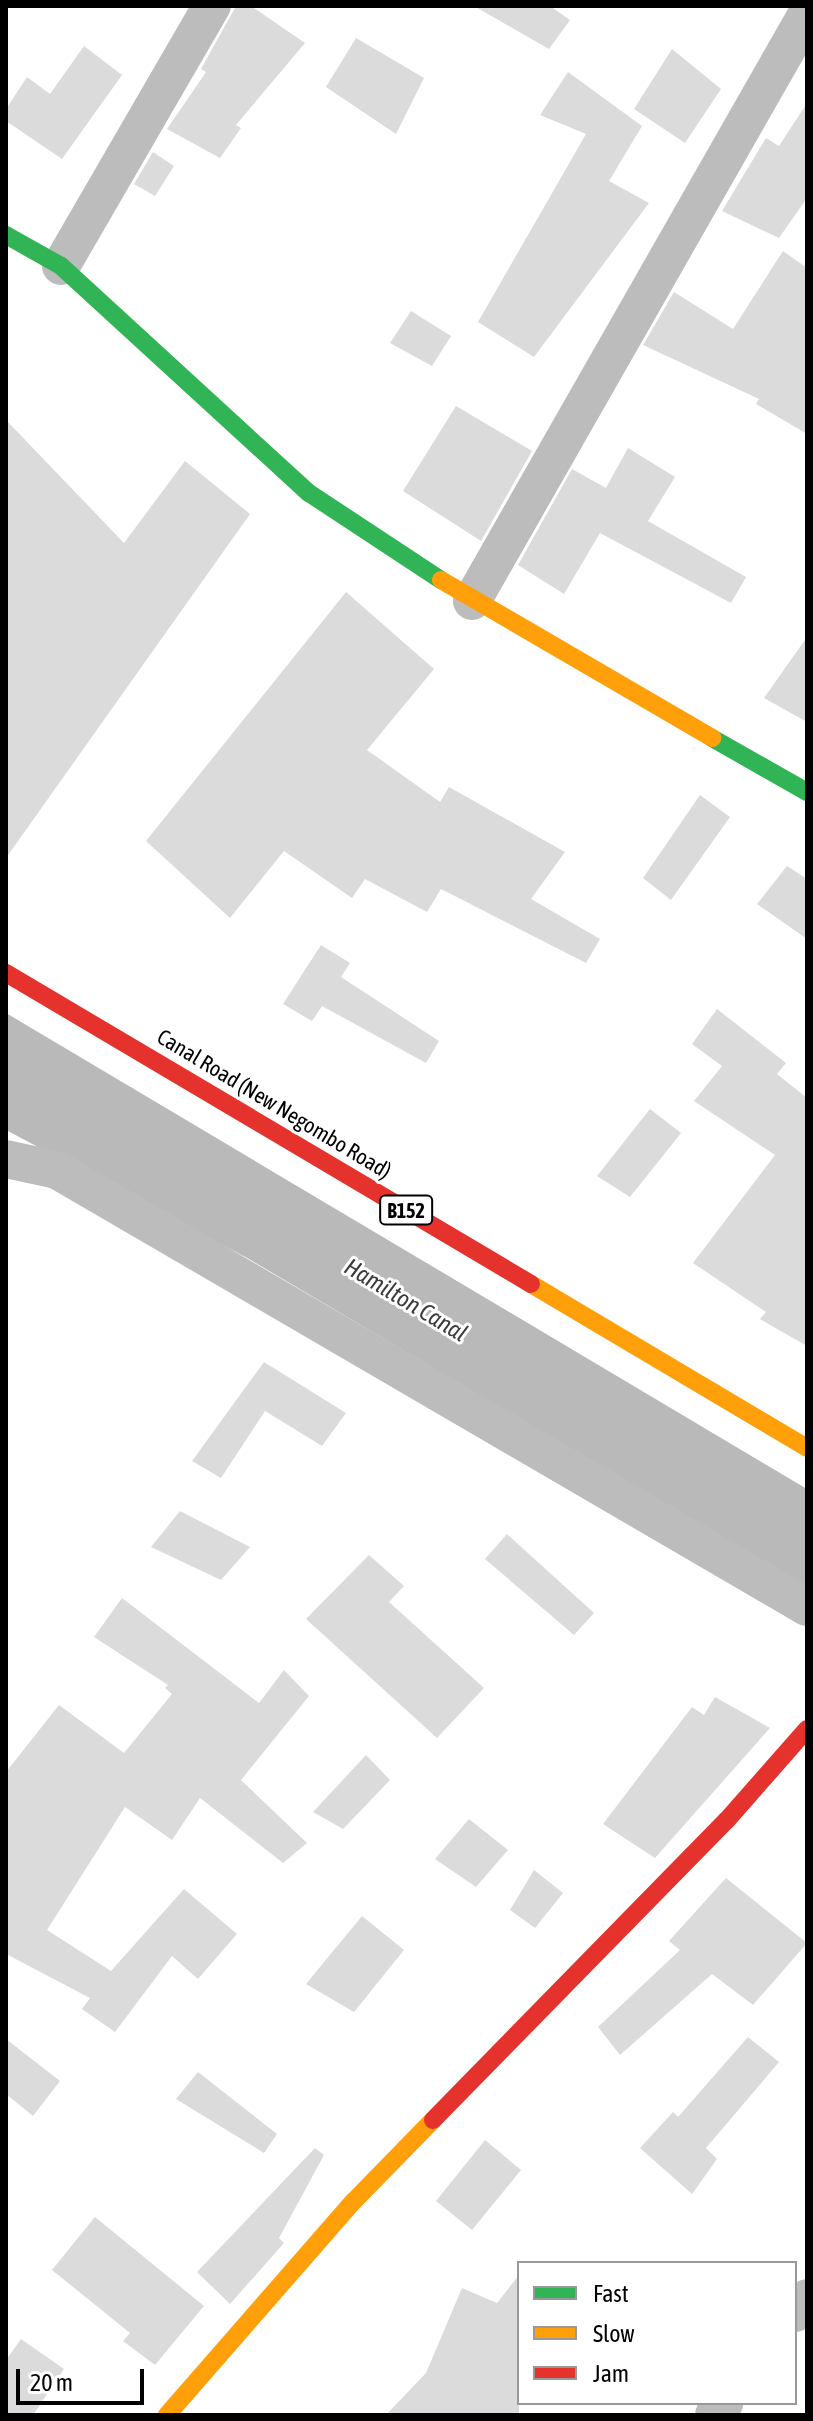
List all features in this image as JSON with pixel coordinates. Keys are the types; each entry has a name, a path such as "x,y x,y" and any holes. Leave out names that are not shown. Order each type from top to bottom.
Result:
{"street":[{"path":"61,266 212,6"},
{"path":"472,601 807,14"},
{"path":"6,235 61,266 309,493 472,601 807,792"},
{"name":"Canal Road (New Negombo Road)","path":"6,973 807,1448"},
{"path":"6,1159 57,1170 807,1607"},
{"path":"167,2415 354,2201 727,1820 807,1729"}],"water":[{"name":"Hamilton Canal","path":"6,1013 807,1489 807,1589 249,1259 6,1130"}],"building":[{"path":"236,6 251,6 305,43 236,125 241,128 220,158 167,129 206,72 201,69"},
{"path":"474,6 550,6 570,20 549,49"},
{"path":"356,38 424,78 396,134 326,87"},
{"path":"84,46 122,75 62,159 6,121 6,109 27,77 50,94"},
{"path":"672,49 721,89 685,143 634,109"},
{"path":"568,72 642,126 609,181 649,203 534,357 478,322 586,134 540,115"},
{"path":"807,103 807,198 779,238 722,211 766,138 779,146"},
{"path":"153,152 174,166 155,196 134,184"},
{"path":"783,251 807,268 807,434 756,404 759,399 643,345 674,292 733,329"},
{"path":"411,311 451,336 432,366 390,343"},
{"path":"456,406 532,451 481,541 403,491"},
{"path":"6,420 124,543 185,461 250,514 6,858"},
{"path":"628,448 675,477 648,521 746,577 731,603 600,533 564,594 518,565 572,469 606,488"},
{"path":"346,592 434,669 367,750 440,802 449,787 565,852 531,899 600,939 586,963 441,889 427,912 365,879 352,898 284,851 230,918 146,841"},
{"path":"807,637 807,722 764,698"},
{"path":"700,795 730,817 671,900 643,878"},
{"path":"787,866 807,879 807,939 757,904"},
{"path":"321,945 350,963 341,977 439,1041 426,1063 322,1006 312,1021 283,1004"},
{"path":"717,1009 786,1063 777,1074 807,1098 807,1346 760,1319 766,1312 693,1263 775,1155 694,1101 722,1066 692,1044"},
{"path":"650,1109 681,1133 630,1197 597,1176"},
{"path":"264,1362 346,1413 322,1446 265,1411 221,1478 192,1461"},
{"path":"180,1511 250,1547 221,1580 151,1547"},
{"path":"507,1534 594,1613 574,1635 485,1559"},
{"path":"369,1555 404,1586 389,1602 484,1688 437,1738 306,1619"},
{"path":"122,1598 259,1703 284,1670 309,1696 241,1780 307,1843 283,1863 200,1798 172,1840 125,1807 47,1930 111,1971 184,1889 237,1934 198,1979 172,1956 115,2032 82,2009 90,1998 6,1954 6,1772 59,1705 124,1753 172,1694 165,1688 168,1685 94,1637"},
{"path":"715,1697 770,1728 655,1858 603,1824 692,1707 704,1715"},
{"path":"366,1755 390,1780 343,1829 313,1812"},
{"path":"469,1819 508,1850 476,1887 435,1859"},
{"path":"534,1870 563,1893 535,1928 510,1910"},
{"path":"726,1878 807,1943 753,2005 712,1974 620,2055 598,2027 680,1950 669,1941"},
{"path":"362,1916 404,1950 354,2012 306,1984"},
{"path":"748,2037 779,2062 706,2148 717,2159 692,2194 640,2148 673,2112 678,2117"},
{"path":"6,2039 60,2081 33,2116 6,2094"},
{"path":"198,2072 277,2134 264,2153 176,2099"},
{"path":"485,2140 521,2170 472,2230 436,2201"},
{"path":"315,2148 324,2155 279,2238 284,2243 230,2304 197,2272"},
{"path":"95,2217 204,2306 155,2365 123,2341 130,2333 52,2270"},
{"path":"517,2278 519,2415 386,2415 426,2373 462,2288 497,2303"},
{"path":"21,2339 64,2369 33,2415 6,2415 6,2360"}],"traffic: fast":[{"path":"6,235 61,266 309,493 441,580"},
{"path":"712,738 807,792"}],"traffic: slow":[{"path":"441,580 712,738"},
{"path":"531,1284 807,1448"},
{"path":"167,2415 354,2201 433,2120"}],"traffic: jam":[{"path":"6,973 531,1284"},
{"path":"433,2120 727,1820 807,1729"}]}
